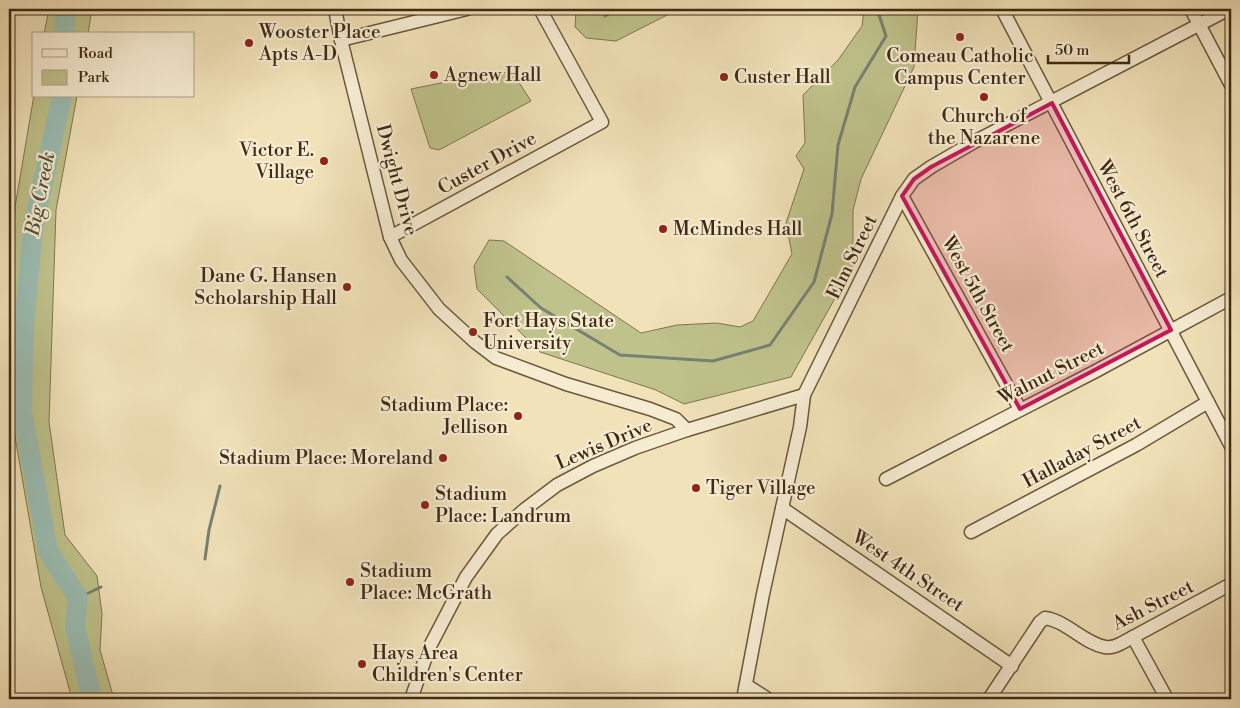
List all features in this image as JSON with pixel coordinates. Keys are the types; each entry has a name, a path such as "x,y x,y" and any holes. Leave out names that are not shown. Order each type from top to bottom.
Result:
{"street":[{"name":"Dwight Drive","path":"335,9 390,237 401,260 439,308 475,342 496,358 566,384 650,409 676,420 687,430"},
{"path":"341,40 467,9"},
{"name":"Custer Drive","path":"390,237 602,122 540,9"},
{"name":"West 6th Street","path":"1002,9 1231,446"},
{"path":"1191,9 1231,85"},
{"name":"Elm Street","path":"743,699 800,427 804,395 902,196 914,179 974,142 1229,9"},
{"name":"West 5th Street","path":"902,196 1020,410"},
{"name":"Walnut Street","path":"886,479 1231,298"},
{"name":"Lewis Drive","path":"411,699 429,648 463,582 497,534 556,485 593,466 636,448 687,430 804,395"},
{"name":"Halladay Street","path":"971,532 1136,445 1208,402"},
{"name":"West 4th Street","path":"782,508 1012,666"},
{"name":"Ash Street","path":"990,699 1040,622 1045,618 1054,620 1106,648 1120,644 1231,584"},
{"path":"1133,637 1167,699"},
{"path":"746,685 768,699"}],"highlighted area":[{"path":"1052,103 1171,330 1020,409 902,196 914,179 931,167"}],"green space":[{"path":"49,9 92,9 88,32 44,32"},
{"path":"576,9 676,9 616,41 586,38 575,27"},
{"path":"864,9 918,9 914,67 861,179 853,210 853,266 791,377 684,404 656,390 540,352 477,289 474,266 489,240 504,241 641,333 677,325 717,323 740,327 753,321 792,254 786,223 804,169 796,156 805,143 803,95 838,60 862,26"},
{"path":"501,71 516,78 531,101 439,150 430,148 411,89"},
{"path":"33,98 77,98 56,210 49,422 65,535 97,576 102,614 100,650 114,699 72,699 41,587 9,402 15,207"}],"waterway":[{"name":"Big Creek","path":"64,32 66,9"},
{"path":"605,16 616,9"},
{"path":"507,277 541,308 620,355 713,361 770,345 814,282 832,214 838,145 855,87 886,36 877,9"},
{"name":"Big Creek","path":"62,98 33,228 24,326 22,411 48,551 78,598 75,626 92,699"},
{"path":"205,559 209,530 220,486"},
{"path":"78,598 101,587"}],"place":[{"name":"Comeau Catholic Campus Center","path":"960,37"},
{"name":"Wooster Place Apts A-D","path":"249,43"},
{"name":"Agnew Hall","path":"434,75"},
{"name":"Custer Hall","path":"724,77"},
{"name":"Church of the Nazarene","path":"984,97"},
{"name":"Victor E. Village","path":"324,161"},
{"name":"McMindes Hall","path":"663,229"},
{"name":"Dane G. Hansen Scholarship Hall","path":"347,287"},
{"name":"Fort Hays State University","path":"473,332"},
{"name":"Stadium Place: Jellison","path":"518,416"},
{"name":"Stadium Place: Moreland","path":"443,458"},
{"name":"Tiger Village","path":"696,488"},
{"name":"Stadium Place: Landrum","path":"425,505"},
{"name":"Stadium Place: McGrath","path":"350,582"},
{"name":"Hays Area Children's Center","path":"362,664"}]}
